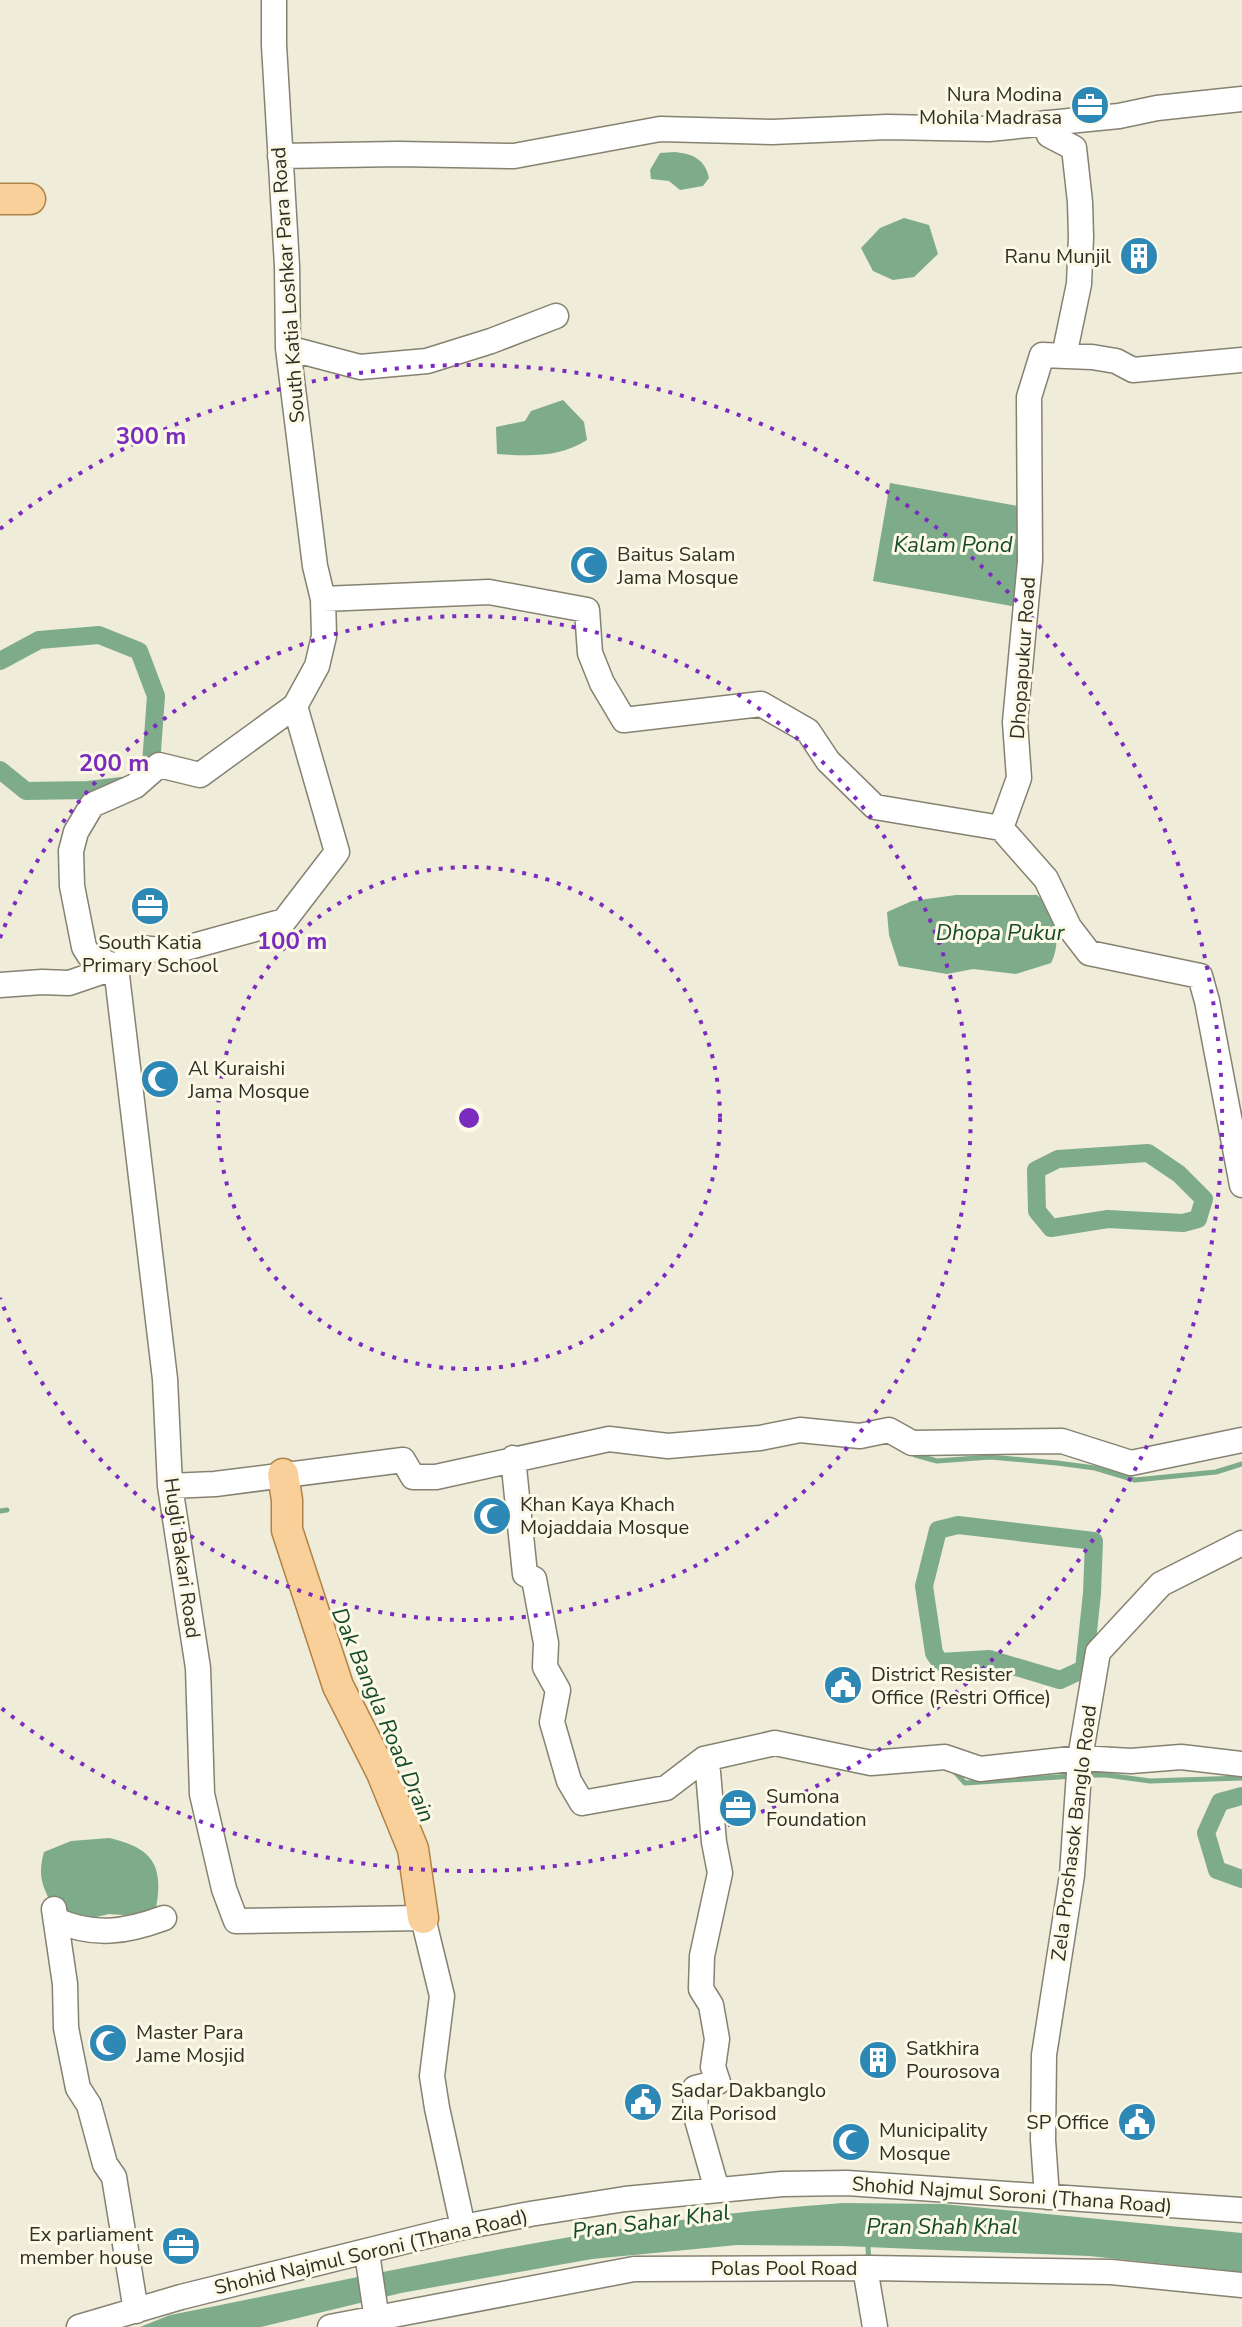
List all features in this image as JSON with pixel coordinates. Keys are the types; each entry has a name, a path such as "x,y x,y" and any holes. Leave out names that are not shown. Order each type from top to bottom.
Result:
{"main road":[{"path":"0,199 30,199"},
{"path":"283,1474 287,1530 338,1686 382,1773 413,1849 423,1918"}],"street":[{"name":"South Katia Loshkar Para Road","path":"116,967 89,955 84,947 72,886 71,851 76,832 92,805 135,786 159,765 200,775 295,706 317,666 324,636 323,599 315,566 288,348 274,0"},
{"path":"280,156 514,156 660,129 772,132 887,127 989,129 1242,99"},
{"path":"1045,123 1049,135 1074,148 1080,202 1079,284 1064,356 1116,361 1133,370 1242,360"},
{"path":"288,348 360,367 427,361 556,316"},
{"name":"Dhopapukur Road","path":"1001,828 1019,778 1015,722 1030,561 1029,397 1042,355 1064,356"},
{"path":"323,599 489,592 587,610 590,653 602,683 624,720 761,704 808,731 828,761 875,807 1001,828 1046,879 1069,927 1089,953 1200,976 1242,1185"},
{"path":"0,985 69,983 116,967 138,948 175,951 284,921 337,852 295,706"},
{"name":"Hugli Bakari Road","path":"116,967 165,1379 170,1486 198,1668 202,1794 224,1889 236,1921 423,1918"},
{"path":"170,1486 215,1484 403,1460 413,1477 436,1477 609,1439 668,1446 760,1438 800,1430 860,1436 889,1430 912,1443 1062,1441 1131,1463 1242,1440"},
{"path":"513,1458 523,1566 525,1574 534,1579 546,1643 545,1667 558,1690 552,1722 576,1796 582,1803 666,1788 704,1759 775,1743 871,1763 945,1757 980,1769 1080,1758 1131,1761 1181,1757 1242,1764"},
{"name":"Zela Proshasok Banglo Road","path":"1047,2197 1043,2140 1044,2055 1072,1875 1080,1758 1098,1652 1161,1584 1242,1543"},
{"path":"704,1759 720,1873 702,1956 701,1989 711,2005 717,2039 713,2067 718,2082 695,2088 696,2116 717,2190"},
{"path":"136,2311 114,2177 105,2164 89,2105 78,2088 66,2028 65,1984 55,1915 76,1929 107,1932 134,1929 164,1918"},
{"path":"423,1918 442,1996 432,2076 463,2227"},
{"name":"Shohid Najmul Soroni (Thana Road)","path":"79,2327 181,2297 463,2227 625,2199 782,2184 847,2183 1242,2210"},
{"path":"367,2253 377,2322"},
{"path":"865,2268 875,2327"},
{"name":"Polas Pool Road","path":"330,2327 377,2322 634,2269 865,2268 1111,2272 1242,2285"}],"water":[{"path":"660,153 693,156 701,162 709,178 703,186 680,190 669,181 651,179 650,170"},
{"path":"904,218 929,225 938,254 914,277 893,280 873,271 861,248 880,228"},
{"path":"563,400 584,422 587,440 554,453 497,454 496,427 525,421 531,411"},
{"name":"Kalam Pond","path":"890,483 1034,509 1017,607 873,581"},
{"name":"Dhopa Pukur","path":"956,895 1037,895 1053,908 1056,943 1051,963 1016,974 973,969 947,974 899,966 889,935 887,912 912,901"},
{"path":"109,1838 136,1847 152,1860 158,1880 156,1908 137,1916 109,1914 88,1919 54,1909 42,1882 44,1852 71,1841"},
{"name":"Pran Shah Khal","path":"843,2203 943,2204 1242,2233 1242,2272 1089,2256 737,2245 592,2259 401,2293 261,2327 140,2327 170,2315 505,2248 673,2221"}],"waterway":[{"path":"0,661 39,640 99,635 139,651 156,696 151,764 143,775"},
{"path":"0,770 26,791 122,786"},
{"path":"1148,1153 1179,1174 1204,1199 1198,1219 1183,1223 1108,1219 1051,1228 1037,1211 1036,1170 1058,1159 1148,1153"},
{"path":"915,1455 937,1461 990,1457 1057,1463 1095,1468 1135,1480 1216,1472 1242,1464"},
{"path":"0,1511 7,1510"},
{"path":"958,1525 1094,1541 1084,1669 1060,1680 989,1659 940,1662 934,1653 924,1586 938,1530 958,1525"},
{"path":"954,1771 965,1783 1074,1776"},
{"path":"1088,1775 1150,1781 1242,1778"},
{"path":"1242,1796 1220,1802 1206,1833 1217,1870 1242,1879"},
{"path":"868,2247 869,2263"}],"place":[{"name":"Nura Modina Mohila Madrasa","path":"1090,105"},
{"name":"Ranu Munjil","path":"1139,256"},
{"name":"Baitus Salam Jama Mosque","path":"589,565"},
{"name":"South Katia Primary School","path":"150,906"},
{"name":"Al Kuraishi Jama Mosque","path":"160,1079"},
{"name":"Khan Kaya Khach Mojaddaia Mosque","path":"492,1516"},
{"name":"District Resister Office (Restri Office)","path":"843,1685"},
{"name":"Sumona Foundation","path":"738,1808"},
{"name":"Master Para Jame Mosjid","path":"108,2043"},
{"name":"Satkhira Pourosova","path":"878,2060"},
{"name":"Sadar Dakbanglo Zila Porisod","path":"643,2102"},
{"name":"SP Office","path":"1137,2122"},
{"name":"Municipality Mosque","path":"851,2142"},
{"name":"Ex parliament member house","path":"181,2246"}],"water label":[{"name":"Dak Bangla Road Drain","path":"383,1715"},
{"name":"Pran Sahar Khal","path":"651,2222"}]}
